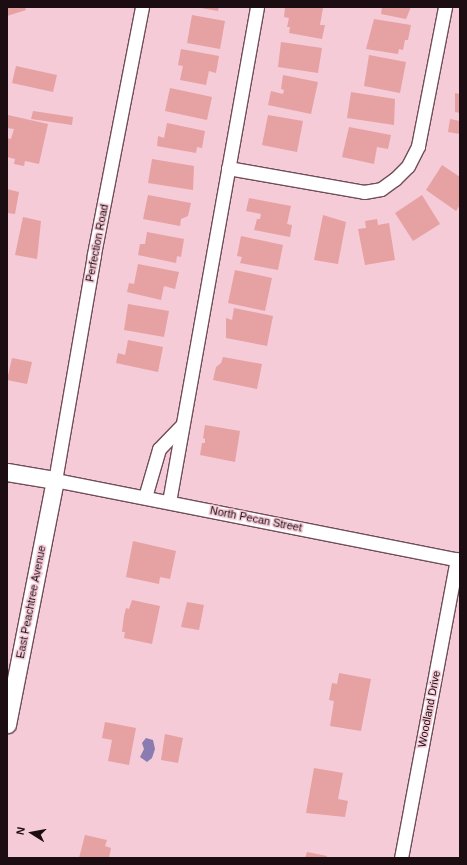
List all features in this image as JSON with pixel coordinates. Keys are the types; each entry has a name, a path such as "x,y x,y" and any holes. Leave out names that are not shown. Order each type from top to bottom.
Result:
{"street":[{"name":"Perfection Road","path":"55,480 142,7"},
{"path":"169,502 257,7"},
{"path":"228,168 364,192 381,188 395,179 408,166 418,146 445,7"},
{"path":"145,497 159,449 182,425"},
{"path":"7,472 55,480"},
{"name":"North Pecan Street","path":"55,480 458,559"},
{"name":"East Peachtree Avenue","path":"7,724 55,480"},
{"name":"Woodland Drive","path":"401,858 458,559"}],"shaded area":[{"path":"146,738 153,740 155,749 152,758 147,762 140,757 144,749 142,743"}],"building":[{"path":"7,7 25,7 26,10 7,16"},
{"path":"195,7 219,7 218,11"},
{"path":"285,7 323,8 320,25 325,25 322,39 289,33 290,27 287,27 289,18 284,17"},
{"path":"382,7 411,7 406,19 381,14"},
{"path":"192,15 225,21 220,49 187,43"},
{"path":"374,19 411,25 408,40 405,40 403,50 399,49 398,54 366,49"},
{"path":"281,42 322,48 318,73 278,67"},
{"path":"181,49 219,56 216,73 209,71 206,85 180,80 183,66 178,65"},
{"path":"369,55 406,62 400,93 364,86"},
{"path":"16,66 57,75 53,92 12,83"},
{"path":"283,75 318,82 311,114 268,105 271,91 283,94 284,90 281,89"},
{"path":"170,88 212,97 207,120 165,111"},
{"path":"351,92 395,99 394,125 347,118"},
{"path":"455,93 460,94 460,113 455,112"},
{"path":"33,111 73,117 72,125 31,119"},
{"path":"8,115 48,124 39,164 25,161 24,166 14,164 15,159 7,157 7,138 11,139 14,129 7,128"},
{"path":"268,115 303,121 297,152 262,145"},
{"path":"450,119 460,121 460,134 448,132"},
{"path":"167,123 205,131 202,148 197,147 196,153 157,146 158,136 164,138"},
{"path":"349,127 391,135 388,149 377,147 374,164 342,157"},
{"path":"152,159 194,166 193,190 148,183"},
{"path":"442,165 460,177 460,205 456,211 426,190"},
{"path":"7,189 19,192 15,214 7,213"},
{"path":"148,195 191,203 188,216 181,219 180,226 143,219"},
{"path":"422,195 440,224 413,241 395,213"},
{"path":"249,198 291,206 287,224 292,225 290,237 254,230 257,219 260,219 261,214 246,211"},
{"path":"323,215 346,222 338,264 314,260"},
{"path":"23,217 41,221 37,259 15,255"},
{"path":"377,219 378,225 389,223 395,260 365,265 358,229 366,228 365,221"},
{"path":"147,232 184,239 181,257 177,256 176,263 138,255 140,244 145,244"},
{"path":"241,236 283,245 278,270 240,263 242,257 237,256"},
{"path":"138,264 179,272 175,289 164,286 161,300 127,292 129,283 134,284"},
{"path":"235,270 272,278 265,311 228,303"},
{"path":"128,304 169,311 164,337 124,330"},
{"path":"234,308 273,316 267,346 226,338 226,318 232,320"},
{"path":"128,340 163,347 158,372 116,363 118,353 125,355"},
{"path":"223,357 262,364 257,389 213,380 216,367 221,363"},
{"path":"12,358 32,362 27,384 7,380"},
{"path":"205,425 240,431 235,462 200,455 202,443 205,443 205,439 203,438"},
{"path":"133,541 176,551 170,579 160,577 159,584 126,577"},
{"path":"132,600 160,606 152,644 124,638 125,632 122,632 124,616 126,608 129,609"},
{"path":"187,602 204,605 199,630 181,627"},
{"path":"339,673 371,679 361,731 330,726 334,701 329,700 332,683 337,684"},
{"path":"105,722 136,728 129,765 108,761 112,740 102,738"},
{"path":"165,734 183,738 178,763 161,760"},
{"path":"314,768 343,773 338,799 348,801 345,817 306,813"},
{"path":"85,835 107,840 105,846 111,848 109,858 79,858"},
{"path":"307,852 327,856 326,858 305,858"}]}
